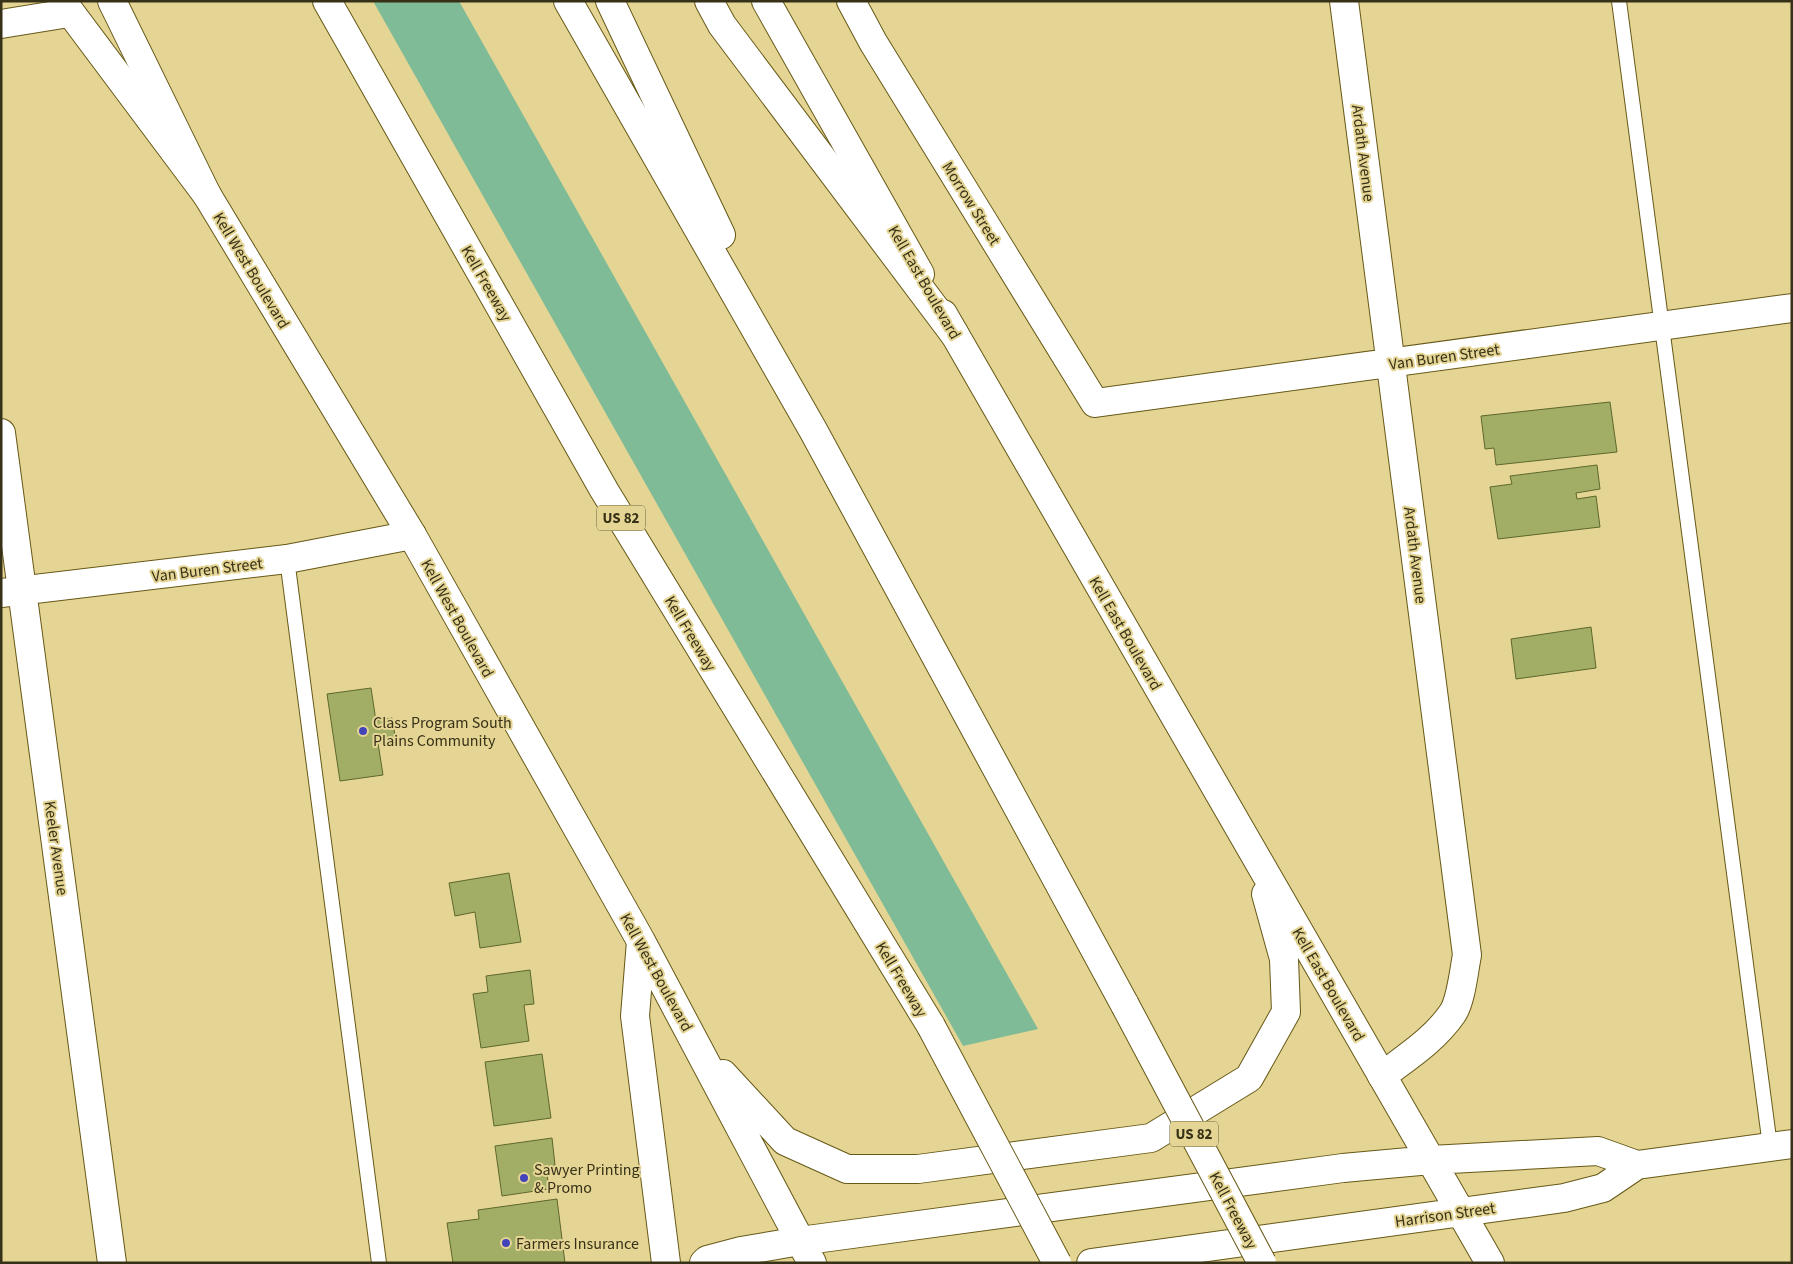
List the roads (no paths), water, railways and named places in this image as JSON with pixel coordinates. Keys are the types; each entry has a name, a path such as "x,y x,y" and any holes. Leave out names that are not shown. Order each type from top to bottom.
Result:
{"main road":[{"path":"112,1 207,195"},
{"name":"Kell Freeway","path":"327,1 604,490 931,1026 1057,1263"},
{"name":"Kell Freeway","path":"568,1 813,430 1125,1005 1262,1263"},
{"path":"610,1 813,430"},
{"path":"709,1 722,25 955,336"},
{"name":"Kell East Boulevard","path":"766,1 955,336 1490,1263"},
{"name":"Morrow Street","path":"851,1 873,42 1095,403"},
{"name":"Ardath Avenue","path":"1344,1 1467,955 1453,1013 1428,1041 1382,1076"},
{"path":"1,24 65,7"},
{"name":"Kell West Boulevard","path":"65,7 207,195 412,535 641,941 806,1252"},
{"name":"Van Buren Street","path":"1095,403 1792,308"},
{"name":"Keeler Avenue","path":"1,433 12,591 112,1263"},
{"name":"Van Buren Street","path":"12,591 287,559 412,535"},
{"path":"697,1045 785,1141 847,1169 918,1169 1151,1138 1249,1078 1286,1012 1284,959 1256,858"},
{"path":"641,941 635,1016 666,1263"},
{"name":"Harrison Street","path":"1091,1263 1564,1198 1603,1188 1637,1164 1781,1145"},
{"path":"704,1263 707,1260 741,1251 806,1252 1333,1170 1431,1160 1598,1151 1637,1164"}],"lane":[{"path":"1620,1 1662,325 1781,1145"},
{"path":"287,559 379,1263"}],"place":[{"name":"Class Program South Plains Community","path":"363,731"},
{"name":"Sawyer Printing & Promo","path":"524,1178"},
{"name":"Farmers Insurance","path":"506,1243"}]}
